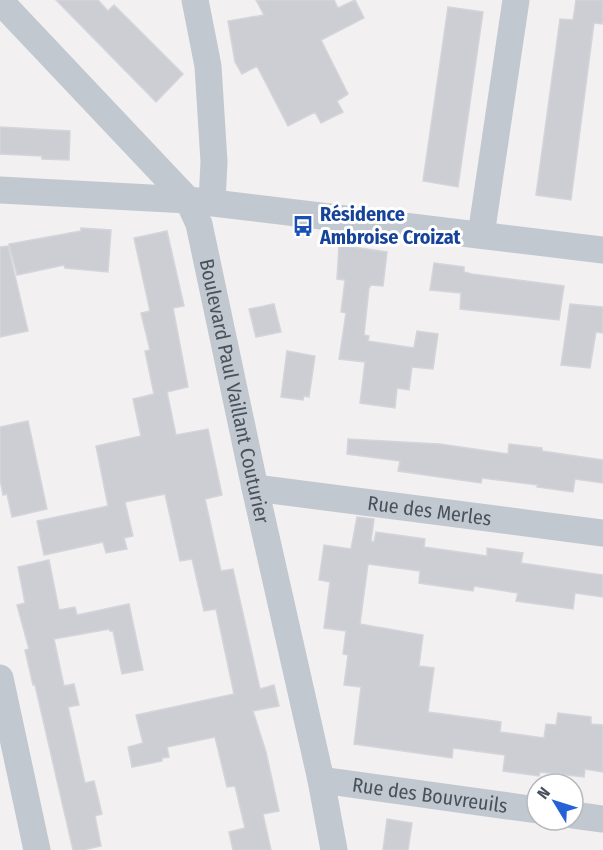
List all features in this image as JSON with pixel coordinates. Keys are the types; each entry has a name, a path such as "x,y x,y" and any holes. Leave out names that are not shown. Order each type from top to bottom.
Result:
{"street":[{"path":"195,0 208,66 214,162 200,201"},
{"path":"481,235 516,0"},
{"name":"Boulevard Paul Vaillant Couturier","path":"0,1 200,201 199,224 255,488 321,780 333,850"},
{"path":"0,190 200,201 603,250"},
{"name":"Rue des Merles","path":"255,488 603,532"},
{"path":"0,678 37,850"},
{"name":"Rue des Bouvreuils","path":"321,780 525,808"},
{"path":"585,816 603,819"}],"building":[{"path":"56,0 98,0 108,11 114,5 183,74 156,102"},
{"path":"256,0 334,0 338,8 355,0 364,18 321,40 348,94 337,101 343,112 321,123 315,112 288,126 257,66 242,74 235,62 228,21 264,15"},
{"path":"576,0 603,0 603,24 594,23 571,200 536,195 560,19 573,20"},
{"path":"448,7 483,12 458,187 423,181"},
{"path":"0,127 70,131 69,160 0,154"},
{"path":"81,228 111,230 108,272 65,268 64,265 17,275 9,244 81,231"},
{"path":"167,231 184,306 173,308 188,387 167,392 176,435 208,429 222,495 205,499 221,571 233,569 260,689 274,685 279,706 253,711 266,752 279,811 263,814 271,850 233,850 229,832 245,828 235,786 227,787 215,737 167,747 169,757 162,758 162,761 132,767 128,747 143,743 136,715 234,694 216,609 204,611 192,559 180,561 165,494 125,502 133,536 124,538 127,549 106,553 103,542 44,555 37,521 108,506 96,446 141,436 133,399 154,394 145,351 150,350 141,313 150,311 134,238"},
{"path":"339,245 387,252 383,286 371,285 369,288 364,335 369,336 368,341 414,348 417,331 438,334 433,369 412,367 409,390 397,388 395,408 360,403 365,362 339,359 346,313 341,312 345,280 337,279"},
{"path":"8,246 28,331 0,337 0,247"},
{"path":"434,263 464,267 464,272 472,274 564,286 559,320 460,309 461,293 430,290"},
{"path":"274,304 281,332 256,337 249,309"},
{"path":"570,304 603,307 603,333 596,332 590,368 561,365"},
{"path":"287,351 315,356 309,397 304,396 303,400 281,397"},
{"path":"28,421 47,509 12,517 7,494 3,495 0,479 0,427"},
{"path":"348,439 440,444 508,454 509,444 542,448 542,451 603,460 603,483 575,479 573,492 482,478 481,483 398,471 400,461 347,454"},
{"path":"357,517 374,519 371,541 374,542 376,532 425,539 424,547 487,556 487,548 523,553 521,563 603,575 603,597 575,593 573,609 516,601 518,593 474,586 473,591 419,583 420,571 368,564 360,624 423,635 419,666 434,668 428,712 501,722 500,732 544,738 546,724 556,725 558,713 591,717 591,724 603,725 603,772 585,769 585,772 525,772 525,774 503,771 505,755 453,748 452,758 354,744 361,687 344,685 348,655 343,654 346,631 324,628 330,582 319,580 324,545 351,549"},
{"path":"49,560 59,610 75,607 77,615 129,604 143,670 122,674 113,631 109,629 54,639 64,686 74,684 79,705 68,707 85,783 94,781 102,814 95,816 101,846 83,850 73,850 25,650 29,649 17,605 25,603 18,567"},
{"path":"387,819 412,823 408,850 383,850"}],"place":[{"name":"Résidence Ambroise Croizat","path":"303,226"}]}
